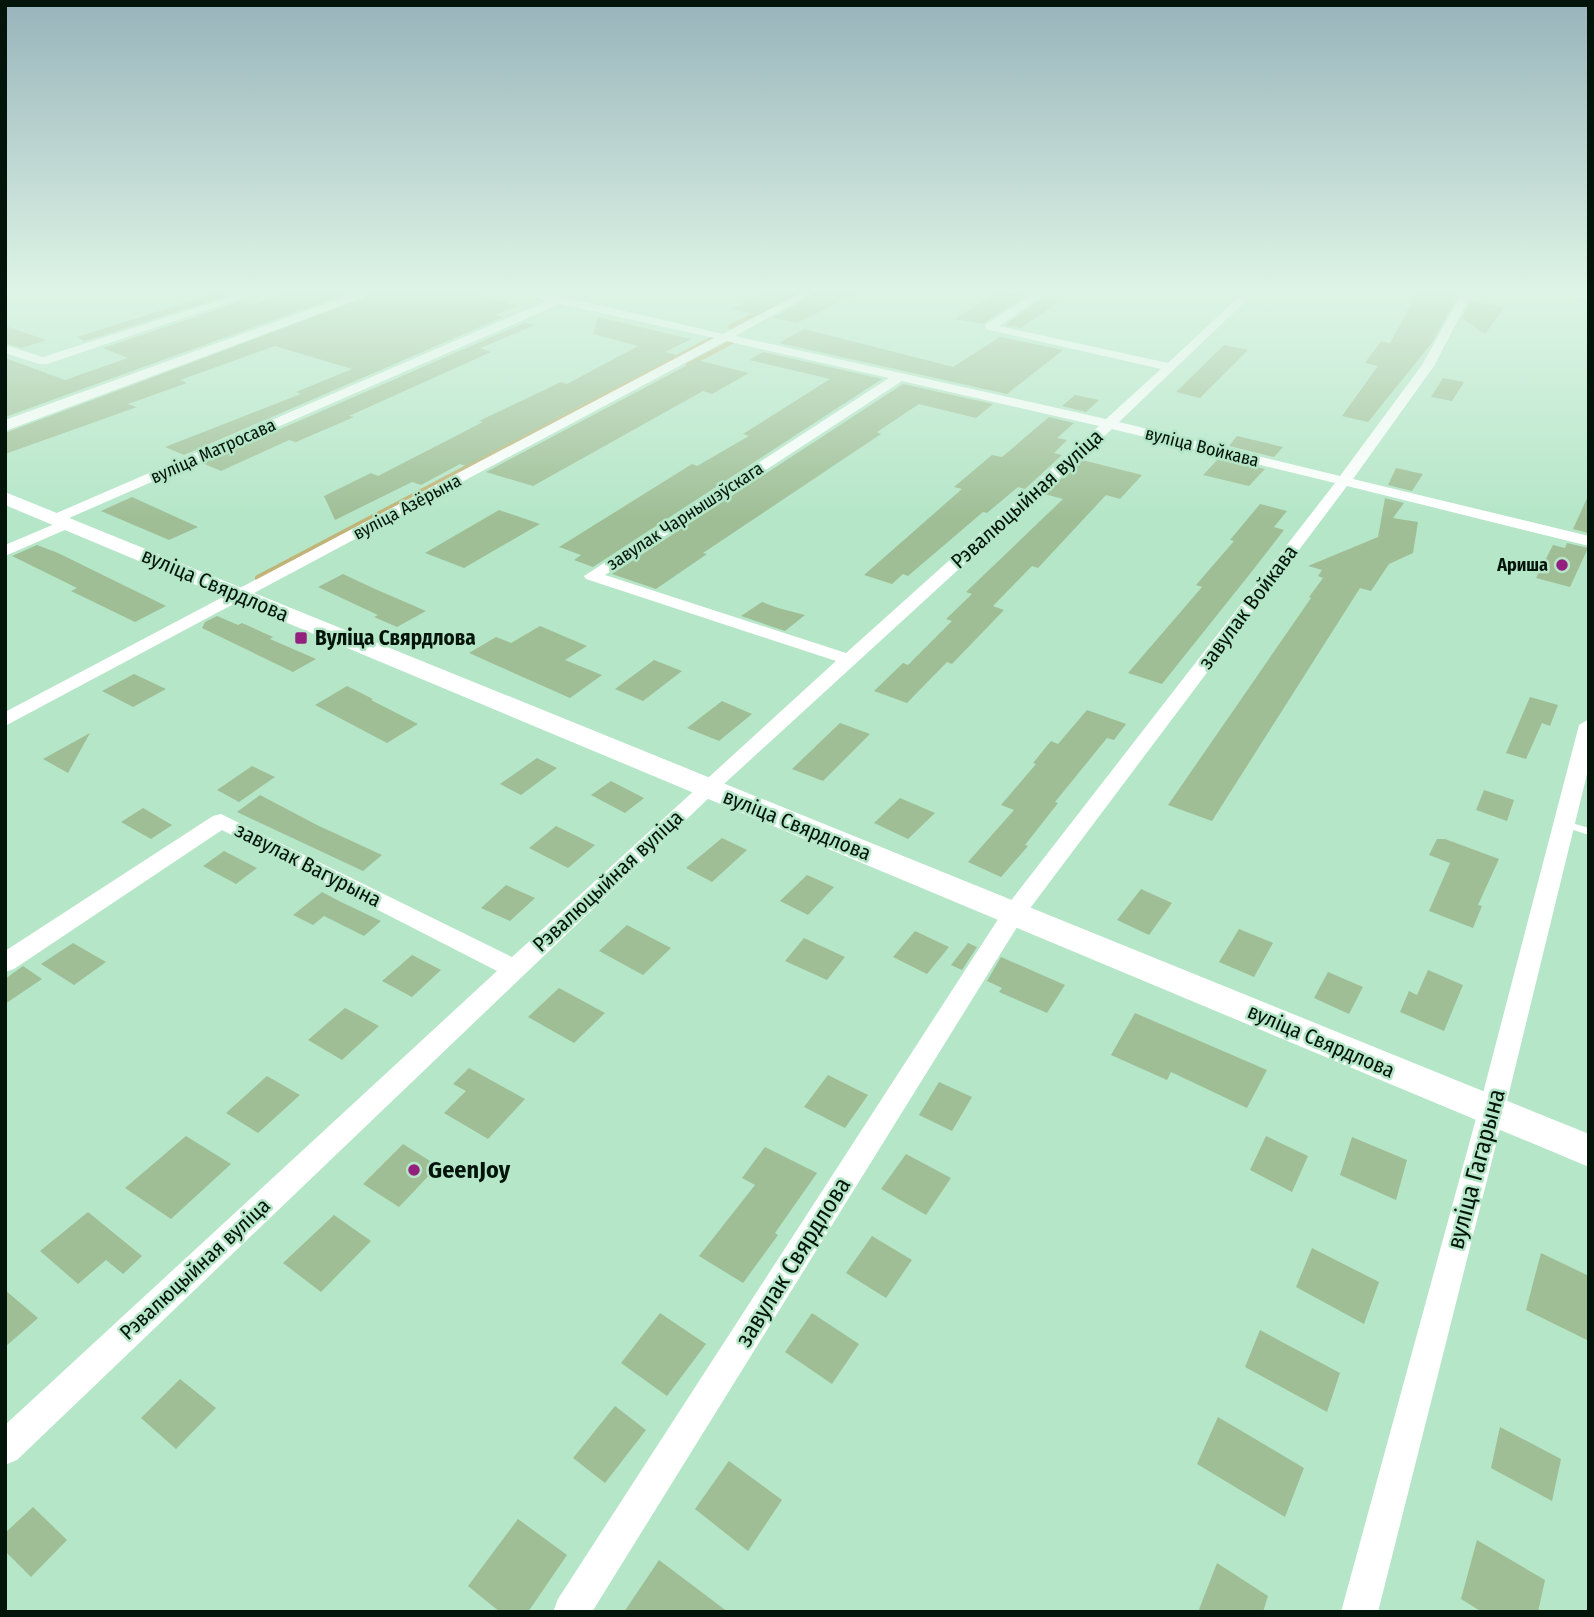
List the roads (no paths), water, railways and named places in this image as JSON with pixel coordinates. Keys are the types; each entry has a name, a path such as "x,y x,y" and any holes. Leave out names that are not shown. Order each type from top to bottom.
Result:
{"main road":[{"name":"вуліца Свярдлова","path":"5,498 1589,1151"}],"street":[{"path":"5,426 162,368"},
{"name":"вуліца Матросава","path":"5,551 63,521 405,368"},
{"name":"вуліца Азёрына","path":"5,720 666,368"},
{"name":"вуліца Войкава","path":"864,368 1109,424 1589,541"},
{"name":"Рэвалюцыйная вуліца","path":"5,1448 706,789 1169,368"},
{"name":"завулак Войкава","path":"1014,913 1344,481 1426,368"},
{"name":"завулак Чарнышэўскага","path":"850,660 592,576 900,377"},
{"name":"вуліца Гагарына","path":"1359,1612 1492,1112 1577,828 1589,725"},
{"name":"завулак Вагурына","path":"5,963 221,821 514,969"},
{"name":"завулак Свярдлова","path":"571,1612 1014,913"}],"waterway":[{"path":"508,446 655,368"},
{"path":"258,578 512,444"}],"place":[{"name":"Ариша","path":"1562,565"},
{"name":"Вуліца Свярдлова","path":"301,638"},
{"name":"GeenJoy","path":"414,1170"}]}
